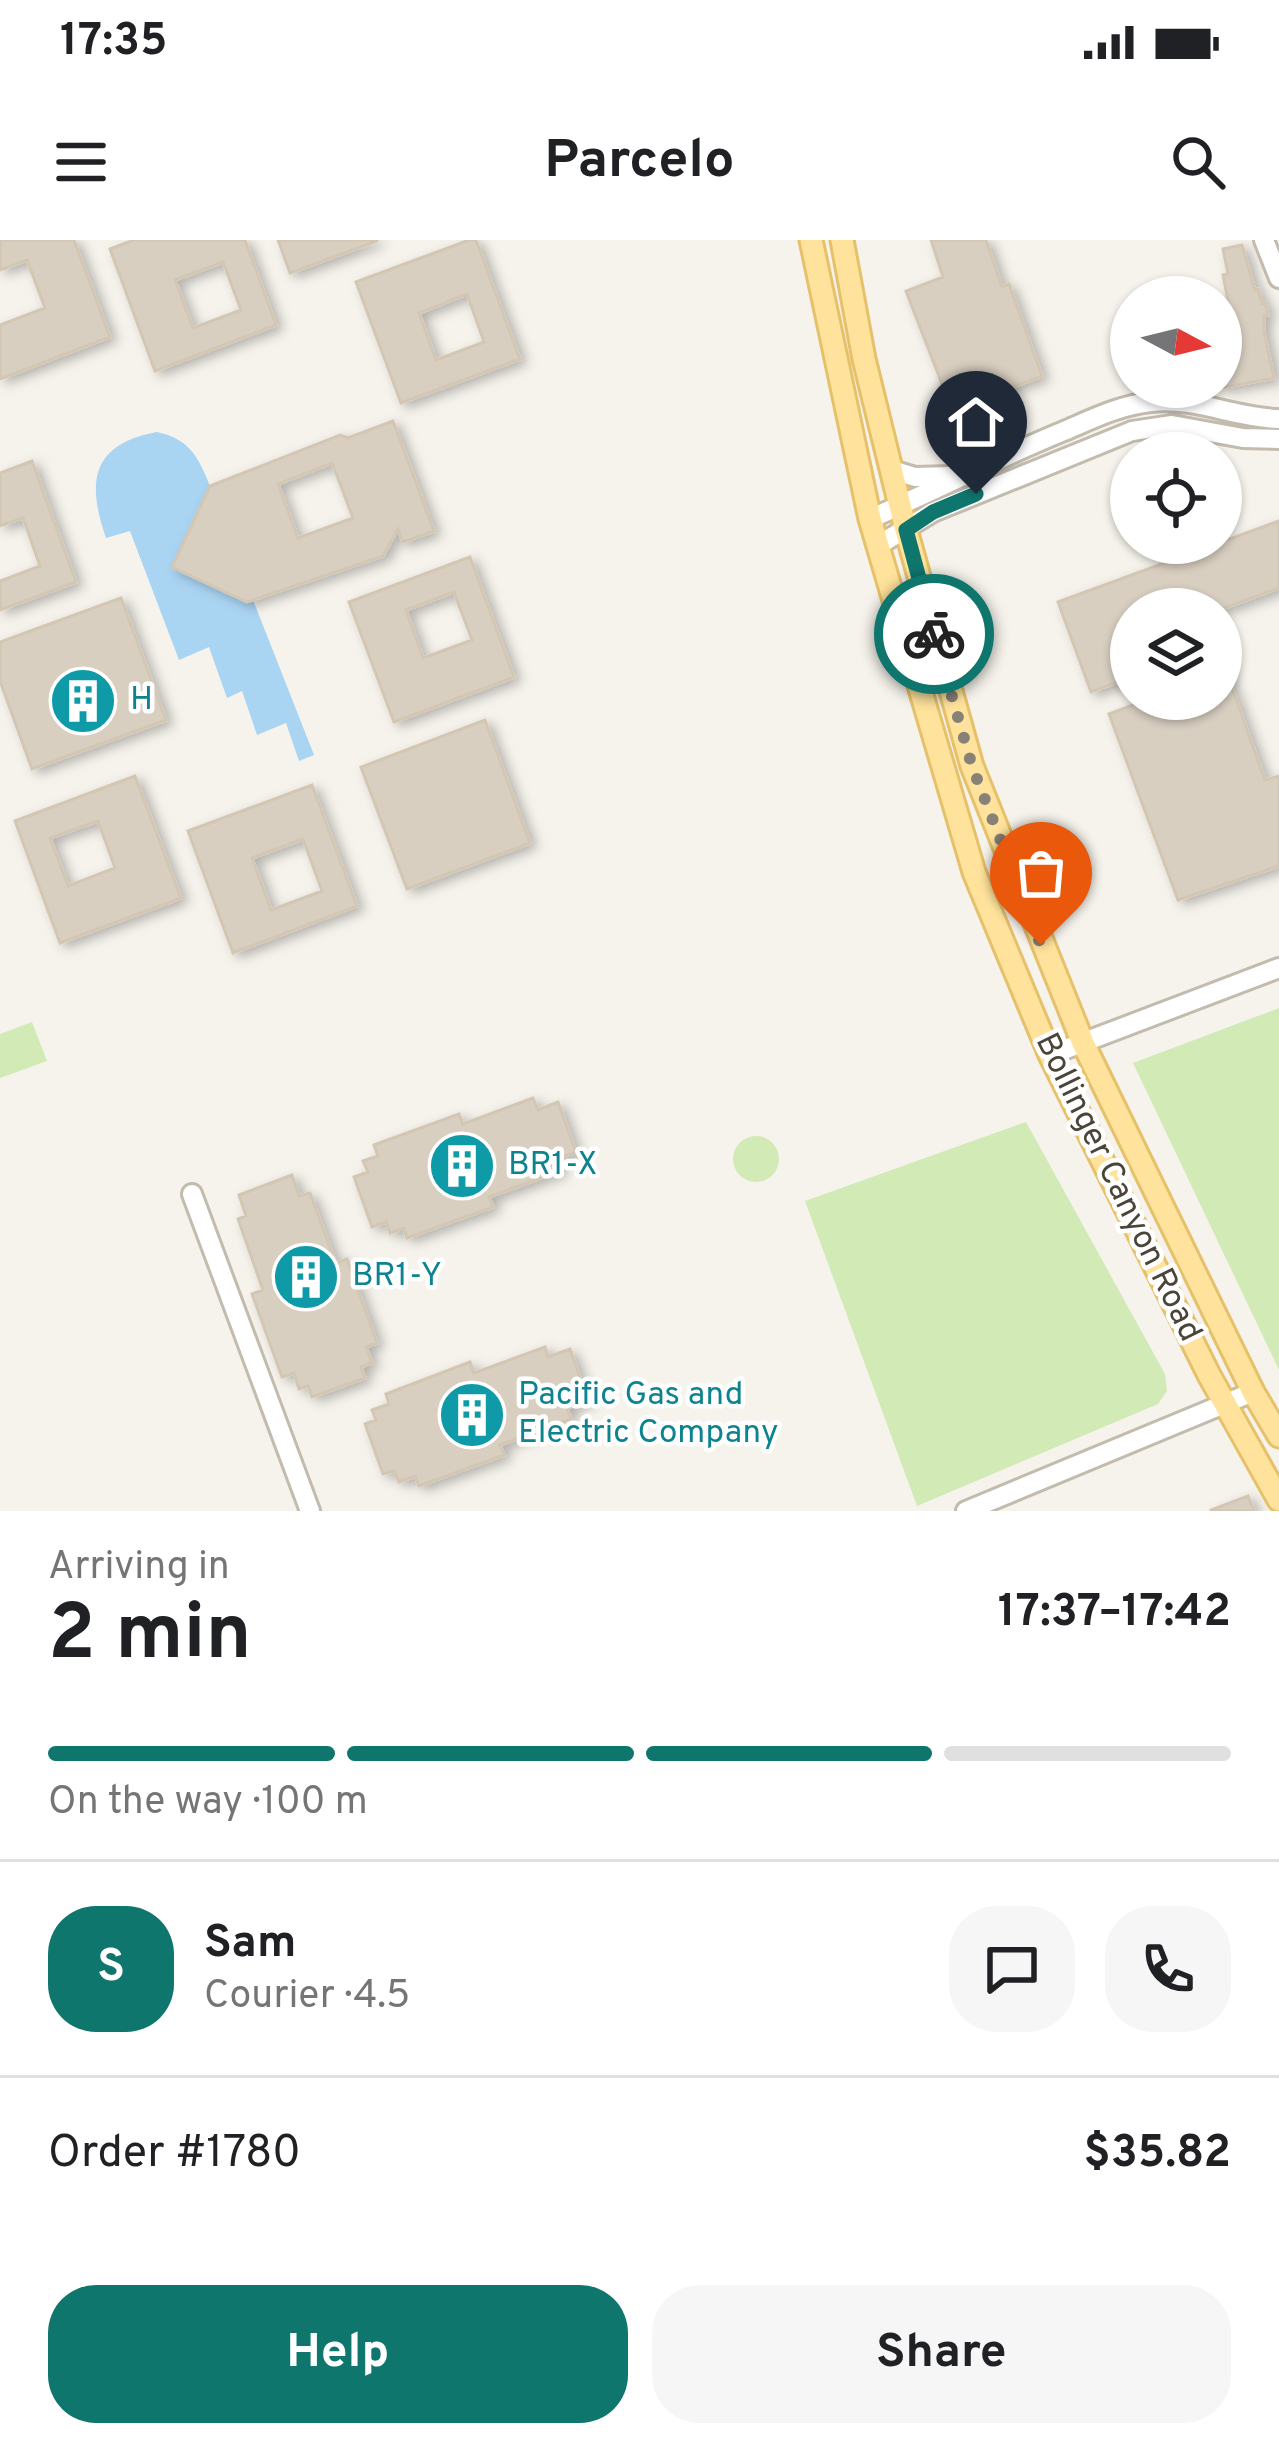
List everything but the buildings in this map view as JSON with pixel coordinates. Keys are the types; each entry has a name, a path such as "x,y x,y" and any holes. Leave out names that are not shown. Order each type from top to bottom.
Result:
{"main road":[{"name":"Bollinger Canyon Road","path":"811,240 870,519 974,872 1050,1055 1225,1405 1279,1500"},
{"name":"Bollinger Canyon Road","path":"842,240 864,359 900,506 972,766 1083,1043 1252,1392 1279,1436"}],"street":[{"path":"1264,240 1279,278"},
{"path":"870,519 1123,407 1195,403 1252,418 1279,419"},
{"path":"877,545 933,512 1132,431 1172,425 1243,438 1279,439"},
{"path":"892,470 915,478 967,474"},
{"path":"1050,1055 1279,968"},
{"path":"192,1194 310,1511"},
{"path":"966,1511 1252,1392"}],"green space":[{"path":"1279,1008 1279,1370 1133,1063"},
{"path":"32,1022 47,1061 0,1078 0,1034"},
{"path":"1026,1122 1165,1374 1167,1391 1158,1404 917,1506 805,1201"},
{"path":"756,1136 772,1143 779,1159 772,1175 756,1182 740,1175 733,1159 740,1143"}],"water":[{"path":"157,432 191,450 210,486 173,567 246,602 253,600 314,755 299,761 286,723 257,735 242,691 227,698 209,647 179,660 130,531 106,538 96,499 100,468 119,446"}],"way so far":[{"path":"934,634 972,766 1041,945"}],"place":[{"name":"H","path":"83,701"},
{"name":"BR1-X","path":"462,1166"},
{"name":"BR1-Y","path":"306,1277"},
{"name":"Pacific Gas and Electric Company","path":"472,1415"}],"route":[{"path":"934,634 906,530 933,512 976,494"}]}
